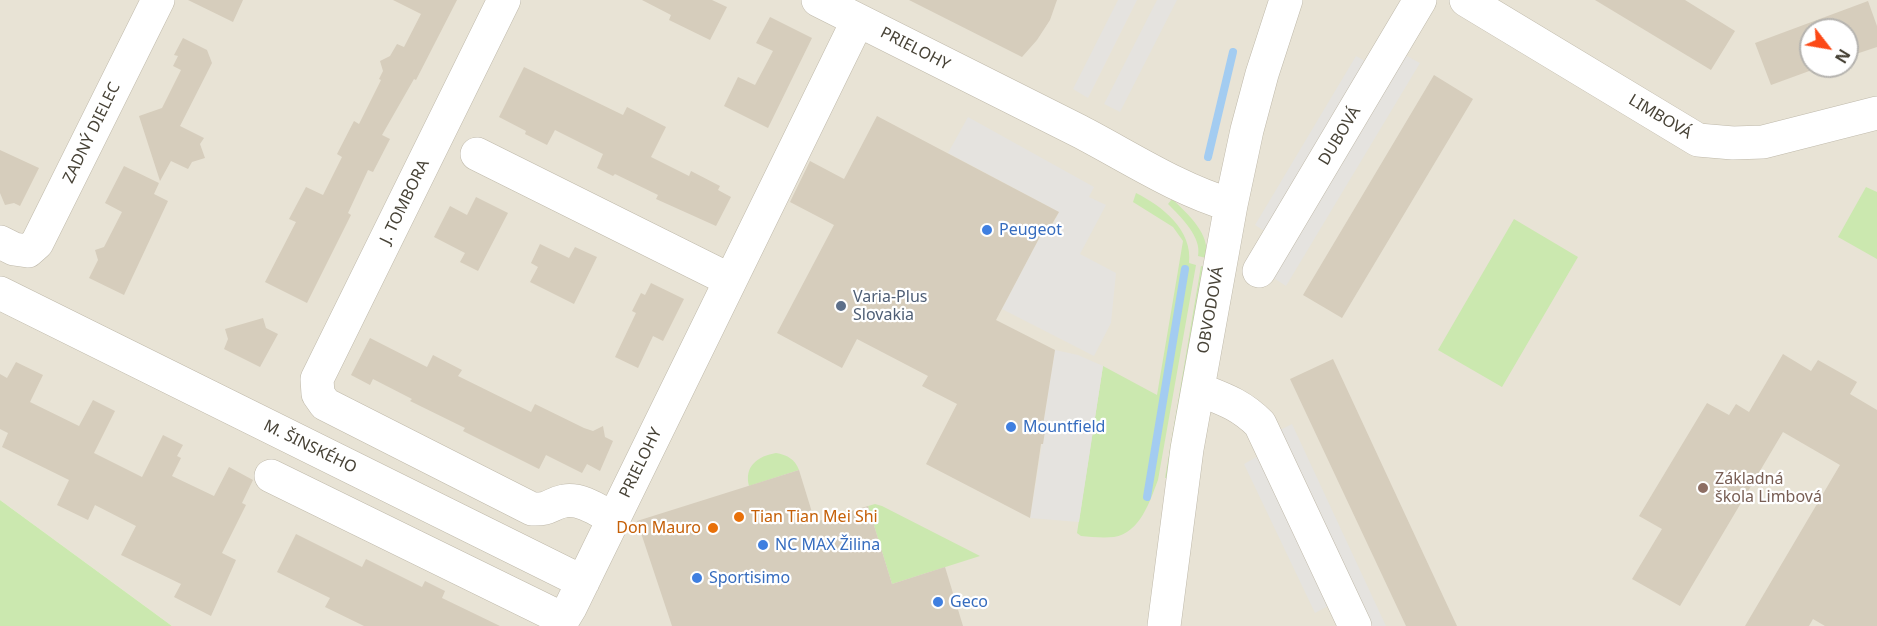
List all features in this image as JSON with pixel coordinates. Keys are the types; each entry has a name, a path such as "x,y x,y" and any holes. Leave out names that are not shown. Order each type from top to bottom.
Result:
{"street":[{"name":"ZADNÝ DIELEC","path":"7,246 28,251 37,243 158,0"},
{"name":"J. TOMBORA","path":"504,0 317,379 318,394 325,404 532,509 545,510 564,501 581,502 614,519"},
{"path":"818,0 858,20"},
{"name":"OBVODOVÁ","path":"1164,626 1187,449 1231,205 1253,107 1286,0"},
{"name":"DUBOVÁ","path":"1259,271 1420,0"},
{"name":"LIMBOVÁ","path":"1466,0 1698,140 1734,143 1764,142 1877,113"},
{"name":"PRIELOHY","path":"582,582 858,20 1080,132 1178,185 1203,197 1231,205"},
{"path":"477,154 730,280"},
{"name":"M. ŠINSKÉHO","path":"0,293 582,582"},
{"path":"1198,389 1234,403 1247,411 1260,424 1355,626"},
{"path":"271,476 561,623 582,582"}],"shaded area":[{"path":"0,0 1877,0 1877,626 172,626 0,500"},
{"path":"1118,0 1137,0 1088,98 1073,89"},
{"path":"1157,0 1177,0 1120,112 1104,104"},
{"path":"1405,55 1420,63 1286,286 1272,277"},
{"path":"1356,56 1371,64 1269,234 1255,225"},
{"name":"Peugeot","path":"968,117 1094,187 1089,197 1106,205 1080,254 1116,273 1111,323 1094,356 1002,309 1044,229 1049,231 1059,212 948,153"},
{"path":"1055,350 1078,355 1103,366 1079,522 1030,518"},
{"path":"1292,424 1386,626 1366,626 1276,432"},
{"path":"1260,455 1330,605 1315,613 1244,464"}],"green space":[{"path":"1866,187 1877,192 1877,259 1838,237"},
{"path":"1136,193 1156,205 1174,220 1186,240 1189,263 1196,265 1158,480 1151,497 1137,523 1123,534 1114,537 1081,536 1077,533 1103,366 1157,395 1183,241 1173,227 1133,202"},
{"path":"1172,199 1202,233 1207,249 1206,258 1198,256 1194,235 1168,204"},
{"path":"1514,219 1578,257 1502,387 1438,350"},
{"path":"1201,266 1204,267 1167,478 1165,478"},
{"path":"776,453 790,458 799,470 749,486 749,473 754,463 758,459"},
{"path":"0,500 172,626 0,626"},
{"path":"875,504 980,556 892,584 868,506"}],"building":[{"path":"188,0 243,0 233,22"},
{"path":"393,0 457,0 416,80 414,79 382,135 390,139 373,172 368,170 348,213 351,215 307,303 265,282 296,222 289,219 306,187 323,195 342,157 337,154 354,121 359,124 381,80 379,79 383,71 380,61 390,56 397,44 404,47 421,14"},
{"path":"642,0 712,0 727,7 710,40 669,20 671,15"},
{"path":"909,0 1057,0 1050,20 1022,57"},
{"path":"1595,0 1685,0 1735,31 1711,70"},
{"path":"1868,1 1877,26 1877,47 1859,53 1859,18 1822,18"},
{"path":"770,17 812,38 768,128 724,106 738,77 755,85 773,51 756,43"},
{"path":"1799,27 1799,75 1771,85 1755,43"},
{"path":"183,38 207,50 212,63 180,126 204,138 200,144 205,158 192,162 188,169 171,161 160,181 139,116 162,108 181,70 173,66 178,56 174,55"},
{"path":"524,67 623,115 627,107 666,127 651,157 689,176 691,171 720,186 718,190 731,197 716,226 656,199 658,195 615,174 613,176 597,168 603,154 555,130 547,145 499,117"},
{"path":"1434,75 1473,99 1342,318 1303,295"},
{"path":"877,116 1059,212 1048,231 1044,229 996,320 1055,350 1043,425 1046,425 1030,518 926,464 957,404 922,386 928,376 857,339 842,368 777,333 834,225 790,202 810,161 844,179"},
{"path":"0,150 39,168 20,206 14,203 5,205 0,193"},
{"path":"124,166 159,183 154,194 168,201 124,295 89,278 98,260 95,250 104,247 122,212 105,203"},
{"path":"476,197 508,213 478,271 460,262 465,253 434,237 450,206 467,215"},
{"path":"540,244 569,258 575,247 597,257 574,304 530,282 538,267 531,263"},
{"path":"651,283 684,299 663,341 653,336 638,368 615,357 636,313 632,311 641,293 645,295"},
{"path":"263,318 266,328 278,334 260,367 224,349 228,339 225,329"},
{"path":"370,338 427,367 433,355 462,370 458,376 531,412 535,404 593,431 603,426 605,437 613,441 600,471 587,464 582,473 546,455 539,469 463,431 465,428 410,401 412,399 373,379 370,385 351,375"},
{"name":"Základná škola Limbová","path":"1783,354 1811,371 1818,360 1857,382 1850,394 1877,410 1877,626 1825,626 1813,619 1809,626 1745,626 1840,465 1783,432 1680,606 1632,579 1662,529 1639,516 1707,403 1729,415 1736,404 1749,412"},
{"path":"1333,359 1457,626 1406,626 1290,379"},
{"path":"16,362 43,375 30,402 79,426 93,400 115,411 94,453 142,477 163,435 183,445 177,456 181,458 172,476 214,496 229,467 253,480 242,503 246,505 222,553 236,560 211,616 174,597 181,584 121,555 136,526 95,505 88,520 57,505 69,480 2,447 8,433 0,429 0,374 7,378"},
{"name":"NC MAX Žilina","path":"799,470 815,522 868,506 892,584 945,567 963,626 672,626 637,521"},
{"path":"296,534 362,567 366,559 422,587 425,581 445,591 442,598 500,626 364,626 325,607 330,598 277,572"}],"waterway":[{"path":"1208,157 1233,52"},
{"path":"1147,497 1185,269"}],"place":[{"name":"Peugeot","path":"987,230"},
{"name":"Varia-Plus Slovakia","path":"841,306"},
{"name":"Mountfield","path":"1011,427"},
{"name":"Základná škola Limbová","path":"1703,488"},
{"name":"Tian Tian Mei Shi","path":"739,517"},
{"name":"Don Mauro","path":"713,528"},
{"name":"NC MAX Žilina","path":"763,545"},
{"name":"Sportisimo","path":"697,578"},
{"name":"Geco","path":"938,602"}]}
